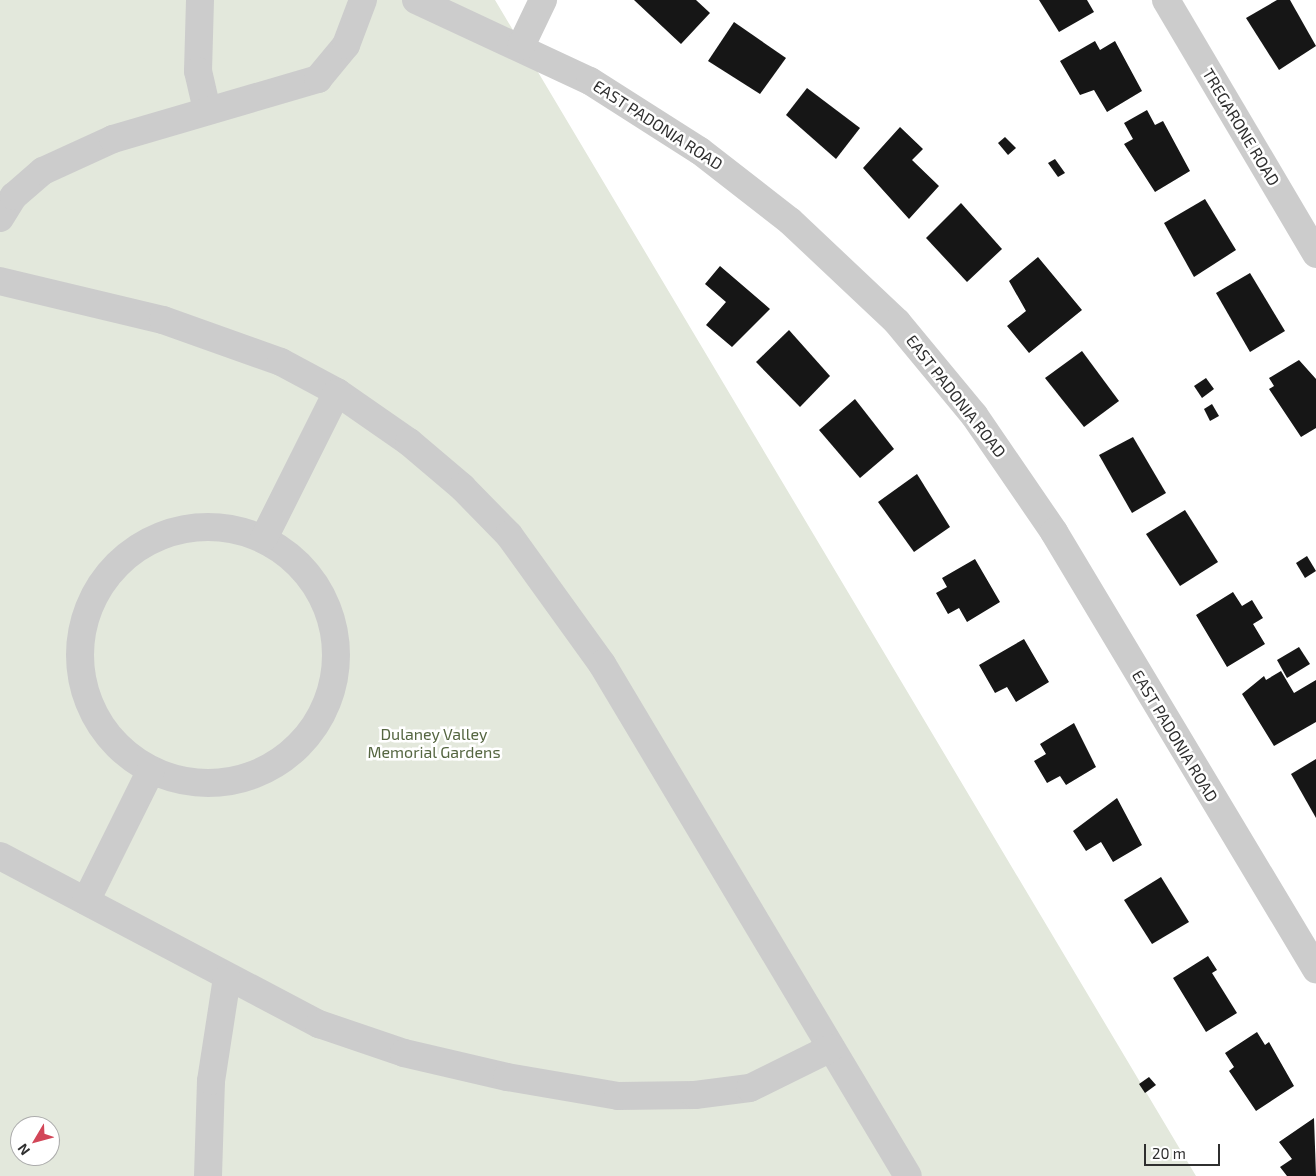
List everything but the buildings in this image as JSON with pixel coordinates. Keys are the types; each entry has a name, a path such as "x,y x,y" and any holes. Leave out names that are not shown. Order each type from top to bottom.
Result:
{"street":[{"path":"200,0 198,62 207,110"},
{"path":"0,218 14,196 43,171 113,139 318,79 346,45 364,0"},
{"name":"EAST PADONIA ROAD","path":"416,0 520,46 645,114 744,183 845,272 942,373 1054,532 1316,969"},
{"path":"520,46 543,0"},
{"name":"TREGARONE ROAD","path":"1166,0 1316,254"},
{"path":"0,281 229,340 337,392 410,442 462,487 509,535 553,590 602,664 908,1176"},
{"path":"264,538 337,392"},
{"path":"195,526 231,527 264,538 297,561 320,590 333,621 337,652 325,709 310,734 285,758 256,775 215,784 181,781 151,770 118,747 96,719 85,692 80,647 89,604 106,576 130,552 160,534 195,526"},
{"path":"86,901 151,770"},
{"path":"0,856 227,978 319,1024 404,1053 507,1077 618,1096 694,1095 750,1088 831,1048"},
{"path":"208,1176 211,1081 227,978"}],"green space":[{"name":"Dulaney Valley Memorial Gardens","path":"0,0 495,0 1196,1176 0,1176"}]}
